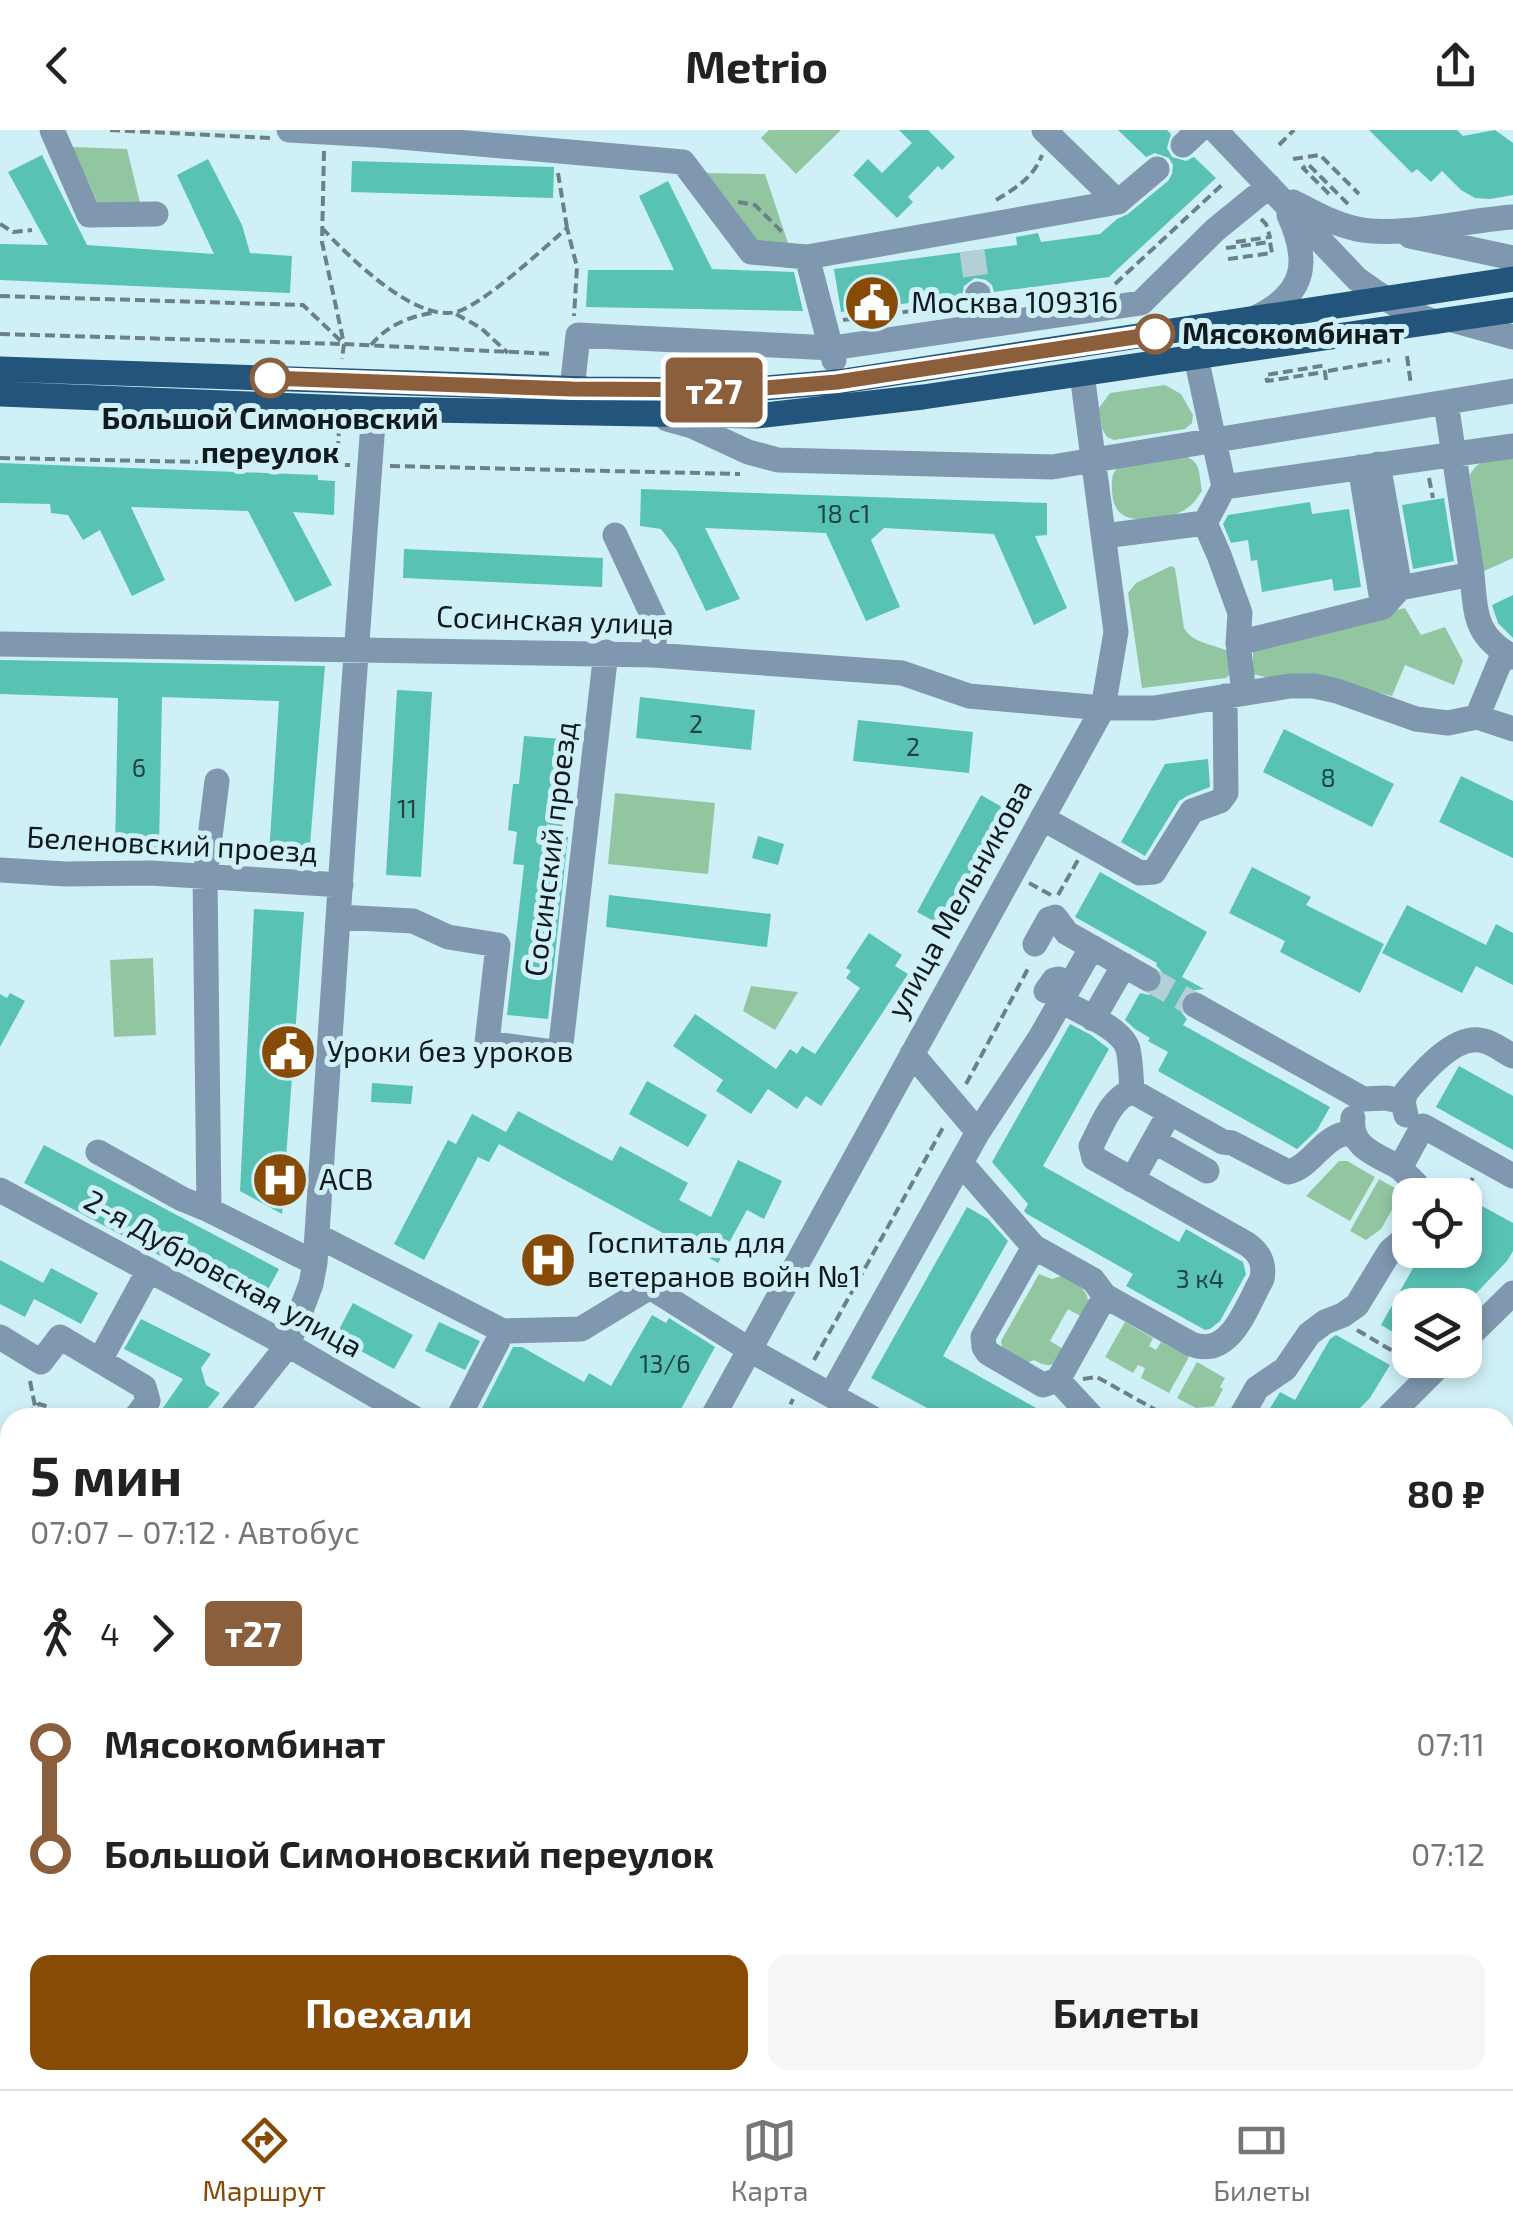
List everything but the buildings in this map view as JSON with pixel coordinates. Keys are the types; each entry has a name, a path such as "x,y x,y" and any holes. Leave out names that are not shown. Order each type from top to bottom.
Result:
{"main road":[{"path":"0,369 572,389 740,390 837,382 1513,278"},
{"path":"0,394 374,409 756,416 923,397 1513,310"}],"street":[{"path":"52,130 90,215 156,214"},
{"path":"290,130 378,132 683,162 751,252 806,257 971,240 1118,202 1157,169"},
{"path":"1215,130 1357,280 1382,298 1415,315 1513,338"},
{"path":"1045,131 1118,202"},
{"path":"1276,193 1332,222 1361,230 1392,232 1513,258"},
{"path":"572,389 578,335 829,335 980,307 1141,304 1216,230 1276,193"},
{"path":"1256,318 1288,297 1300,272 1298,236 1276,193"},
{"path":"1392,232 1513,217"},
{"path":"806,257 829,335 837,382"},
{"path":"1196,356 1224,487 1205,523"},
{"name":"улица Мельникова","path":"718,1408 1102,708 1116,632 1082,374"},
{"path":"649,415 692,426 748,452 778,460 1052,467 1513,391"},
{"path":"1446,402 1476,612 1482,632 1494,647 1509,654 1477,716 1513,729"},
{"path":"238,1408 288,1345 316,1263 374,409"},
{"path":"1224,487 1513,446"},
{"path":"1369,466 1391,598"},
{"path":"1104,536 1205,523"},
{"path":"1042,818 1140,873 1154,872 1192,810 1224,798 1240,614 1205,523"},
{"path":"614,534 656,623 653,655"},
{"path":"1238,644 1472,574"},
{"name":"Сосинская улица","path":"0,644 606,652 902,673 969,696 1102,708 1154,708 1290,686 1314,686 1416,719 1448,723 1477,716"},
{"name":"Сосинский проезд","path":"339,917 413,922 448,937 498,945 487,1043 560,1053 606,652"},
{"path":"210,1210 204,877 217,780"},
{"name":"Беленовский проезд","path":"0,870 150,873 341,886"},
{"path":"1035,944 1053,917 1067,933 1148,979"},
{"path":"830,1394 960,1162 1040,1038 1059,992 1092,947"},
{"path":"1093,1019 1124,965"},
{"path":"1059,992 1126,1044 1132,1091"},
{"path":"1195,1005 1364,1099 1403,1102"},
{"path":"1416,1178 1403,1102 1410,1087 1463,1041 1484,1040 1513,1056"},
{"path":"912,1054 978,1132"},
{"path":"1132,1091 1223,1142 1288,1172 1298,1170 1336,1136 1352,1133"},
{"path":"960,1162 1034,1247 1093,1280 1106,1296 1191,1344 1211,1347 1229,1337 1262,1278 1262,1263 1253,1248 1094,1158 1090,1150 1116,1101 1132,1091"},
{"path":"1364,1099 1353,1118 1352,1133 1359,1144 1413,1147 1513,1176"},
{"path":"1132,1180 1170,1112"},
{"path":"1154,1141 1206,1171"},
{"path":"98,1152 182,1199 316,1263"},
{"name":"2-я Дубровская улица","path":"0,1190 397,1408"},
{"path":"318,1236 503,1331 581,1328 650,1288 854,1408"},
{"path":"1034,1247 983,1338 984,1347 992,1356 1043,1385 1061,1383"},
{"path":"1246,1408 1257,1388 1285,1369 1309,1334 1358,1305 1392,1249"},
{"path":"100,1360 149,1270"},
{"path":"1482,1323 1513,1293"},
{"path":"1061,1383 1106,1296"},
{"path":"463,1408 503,1331"},
{"path":"0,1337 41,1362 60,1337 144,1387 148,1401 143,1408"},
{"path":"1397,1408 1427,1378"},
{"path":"1061,1383 1084,1408"}],"path":[{"path":"1279,145 1294,130"},
{"path":"324,131 322,242 344,344 341,368"},
{"path":"971,240 976,217 1036,168 1045,131"},
{"path":"554,150 578,267 574,323"},
{"path":"1293,159 1320,156 1359,194"},
{"path":"1348,204 1308,164 1303,168 1348,213"},
{"path":"1115,285 1225,182"},
{"path":"709,196 754,205 781,231"},
{"path":"1228,259 1272,253 1270,242 1226,248 1225,244 1270,237 1260,217"},
{"path":"0,224 13,232 32,230"},
{"path":"322,228 374,277 412,302 436,312"},
{"path":"450,312 472,305 568,228"},
{"path":"0,296 303,304 344,344"},
{"path":"829,335 980,307"},
{"path":"371,346 382,332 402,320 450,312 480,328 508,353"},
{"path":"0,334 344,344 553,355 563,350"},
{"path":"1326,380 1325,372 1266,381 1266,375 1390,360"},
{"path":"337,466 339,430"},
{"path":"0,458 742,474"},
{"path":"1012,873 1056,898 1088,844"},
{"path":"789,1408 1034,958 1035,944"},
{"path":"1335,1318 1392,1345"},
{"path":"1061,1383 1097,1377 1152,1408"}],"green space":[{"path":"769,130 841,130 796,174 761,138"},
{"path":"72,147 127,149 140,203 98,203"},
{"path":"701,173 765,174 788,243 753,243"},
{"path":"1165,385 1181,394 1193,415 1192,423 1185,429 1114,440 1107,437 1099,408 1110,393"},
{"path":"1513,454 1513,558 1482,572 1470,475 1483,462"},
{"path":"1179,455 1192,459 1199,472 1202,491 1191,505 1176,514 1156,518 1139,519 1120,513 1112,490 1117,468"},
{"path":"1171,566 1175,568 1184,628 1198,641 1230,652 1233,671 1226,678 1142,688 1128,593 1136,583"},
{"path":"1405,608 1421,635 1445,627 1463,661 1454,685 1405,665 1392,696 1318,677 1269,678 1253,674 1253,651 1267,640"},
{"path":"615,793 715,803 708,874 608,864"},
{"path":"153,958 156,1035 114,1037 110,960"},
{"path":"751,986 798,992 775,1030 743,1011"},
{"path":"1339,1161 1347,1161 1375,1177 1350,1221 1306,1196"},
{"path":"1379,1179 1392,1186 1392,1210 1381,1229 1366,1240 1350,1231"},
{"path":"1039,1274 1052,1279 1061,1276 1075,1284 1084,1291 1088,1302 1084,1318 1068,1309 1050,1341 1065,1350 1049,1365 1034,1360 1027,1363 1002,1347 1001,1341"},
{"path":"1125,1322 1153,1338 1149,1346 1156,1350 1161,1342 1189,1357 1169,1393 1141,1378 1145,1368 1138,1365 1133,1373 1105,1357"},
{"path":"1197,1362 1225,1378 1214,1406 1196,1408 1177,1398"}],"tunnel":[{"path":"972,251 978,294"},
{"path":"1148,979 1195,1005"}],"bus line":[{"name":"т27","path":"270,378 572,389 740,390 837,382 1155,334"}],"place":[{"name":"Москва 109316","path":"872,303"},
{"name":"Мясокомбинат","path":"1155,334"},
{"name":"Большой Симоновский переулок","path":"270,378"},
{"name":"Уроки без уроков","path":"288,1052"},
{"name":"АСВ","path":"280,1180"},
{"name":"Госпиталь для ветеранов войн №1","path":"548,1260"}]}
